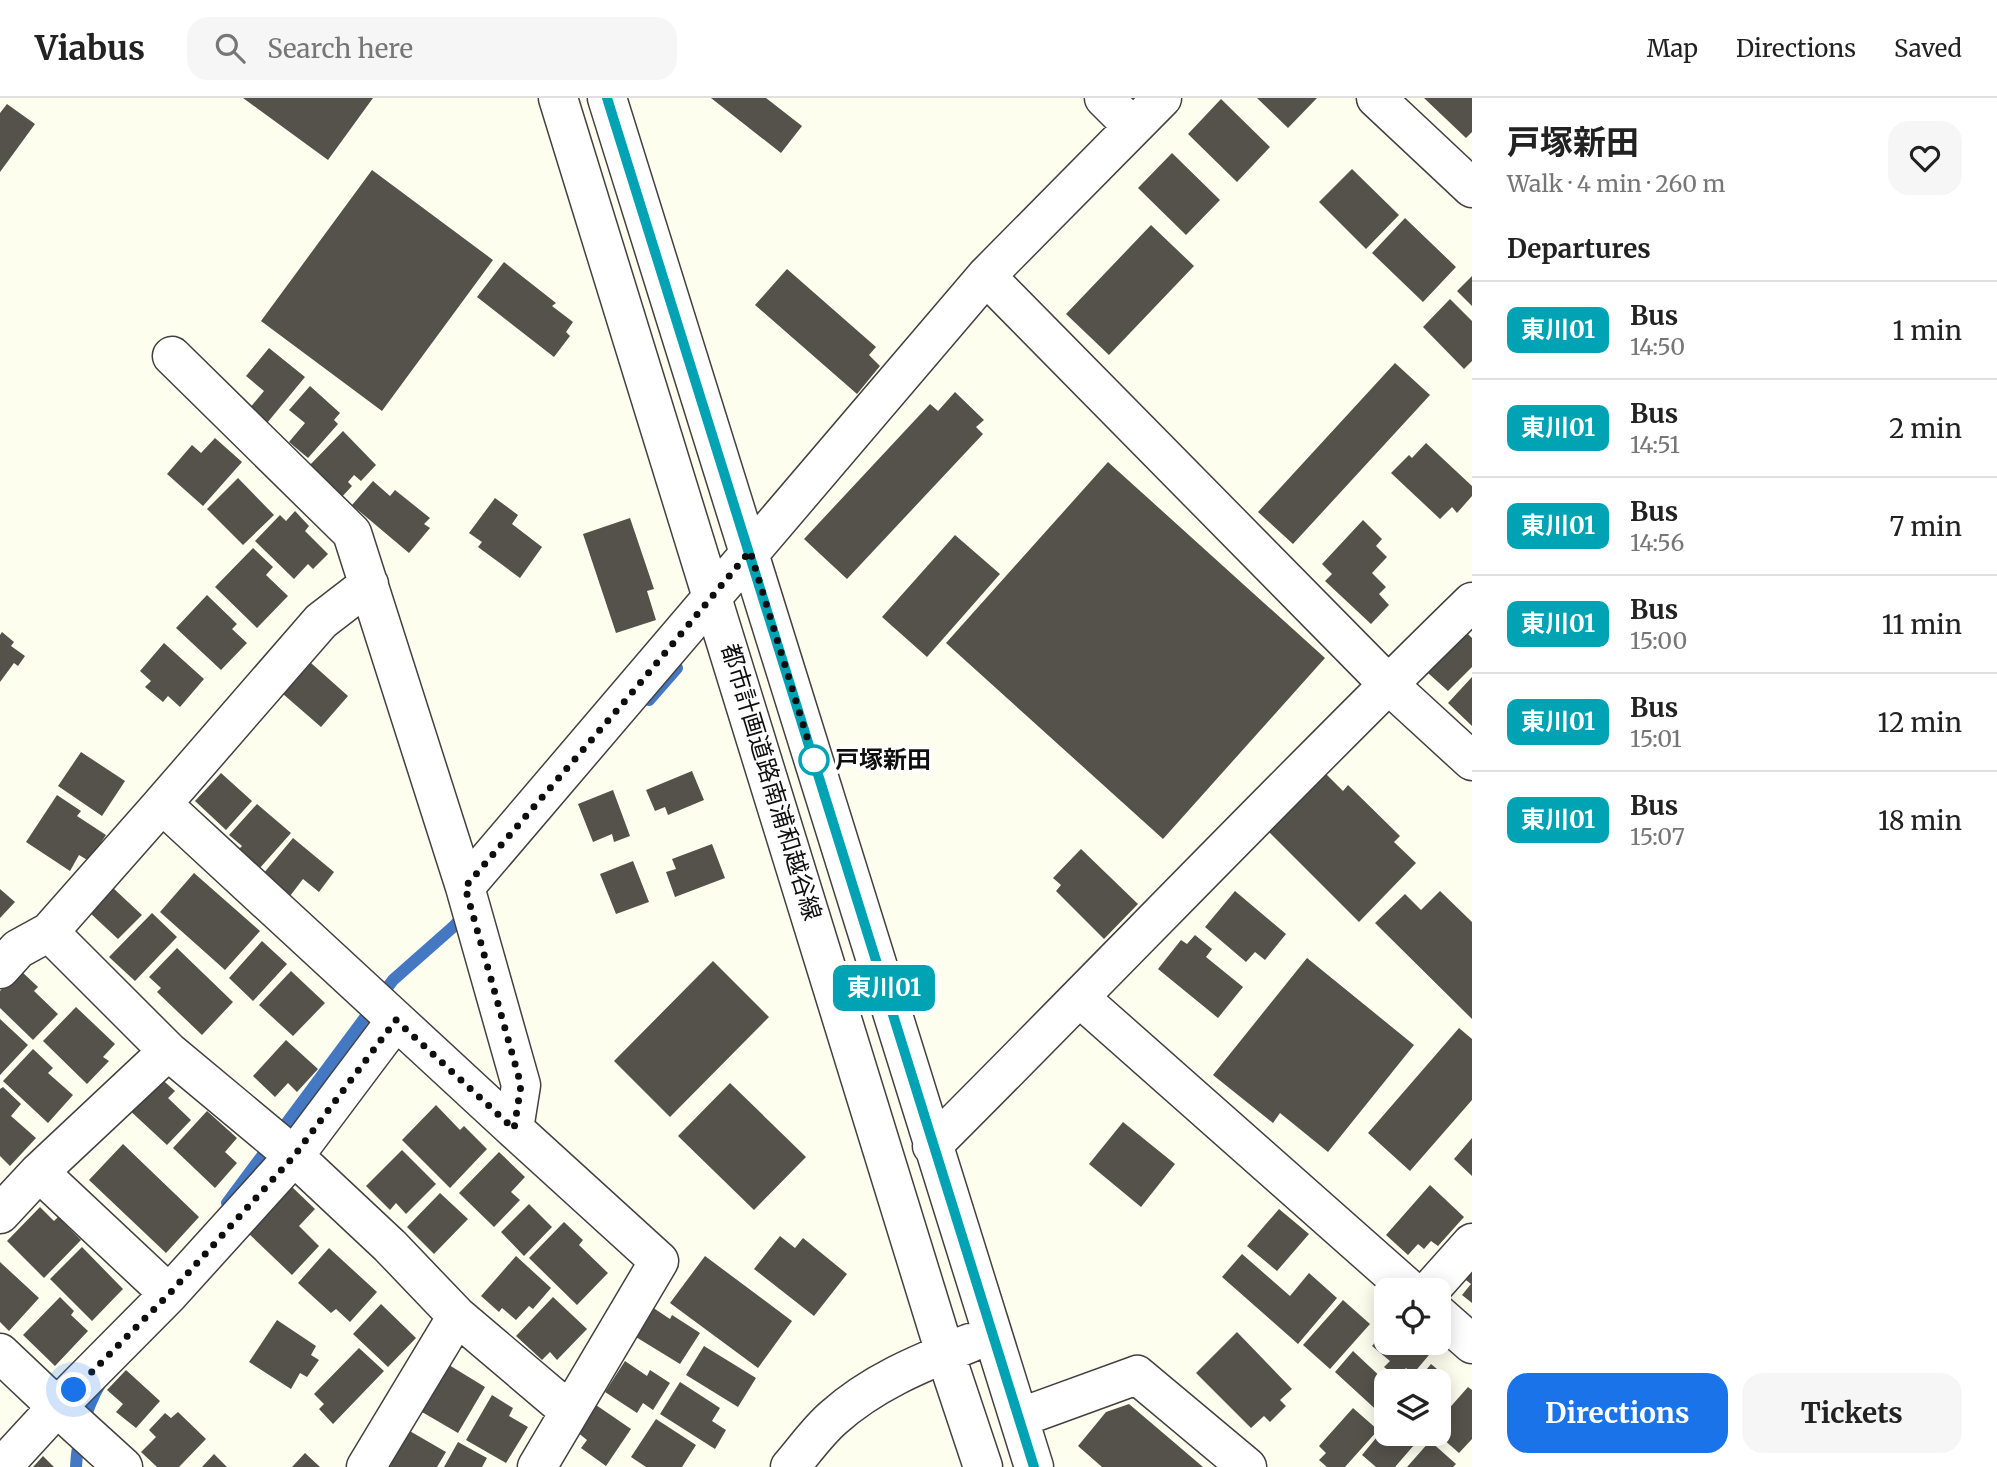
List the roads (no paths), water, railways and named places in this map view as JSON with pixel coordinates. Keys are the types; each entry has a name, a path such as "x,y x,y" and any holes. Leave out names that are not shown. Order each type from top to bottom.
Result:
{"street":[{"name":"都市計画道路南浦和越谷線","path":"558,98 714,596 945,1353 983,1467"},
{"name":"都市計画道路南浦和越谷線","path":"607,98 1034,1467"},
{"path":"1104,98 1133,127"},
{"path":"465,887 986,276 1162,98"},
{"path":"1376,98 1470,184"},
{"path":"986,276 1388,684 1472,761"},
{"path":"172,356 352,533 465,887 521,1085 514,1129"},
{"path":"0,969 18,949 49,932 321,621 369,584"},
{"path":"932,1146 1184,889 1472,602"},
{"path":"162,804 659,1261 537,1467"},
{"path":"49,932 168,1051 294,1156 390,1246 457,1316 569,1411"},
{"path":"1080,998 1396,1278"},
{"path":"2,1467 57,1407 169,1294 294,1156 396,1020"},
{"path":"0,1214 39,1172 168,1051"},
{"path":"39,1172 169,1294"},
{"path":"1441,1278 1472,1243"},
{"path":"366,1467 457,1316"},
{"path":"1451,1325 1472,1344"},
{"path":"790,1467 831,1419 867,1390 914,1365 992,1334"},
{"path":"0,1353 122,1467"},
{"path":"1019,1418 1137,1376 1247,1467"}],"waterway":[{"path":"649,700 677,668"},
{"path":"227,1203 393,980 466,913"},
{"path":"76,1467 83,1424 100,1384"}],"place":[{"name":"戸塚新田","path":"814,760"}]}
